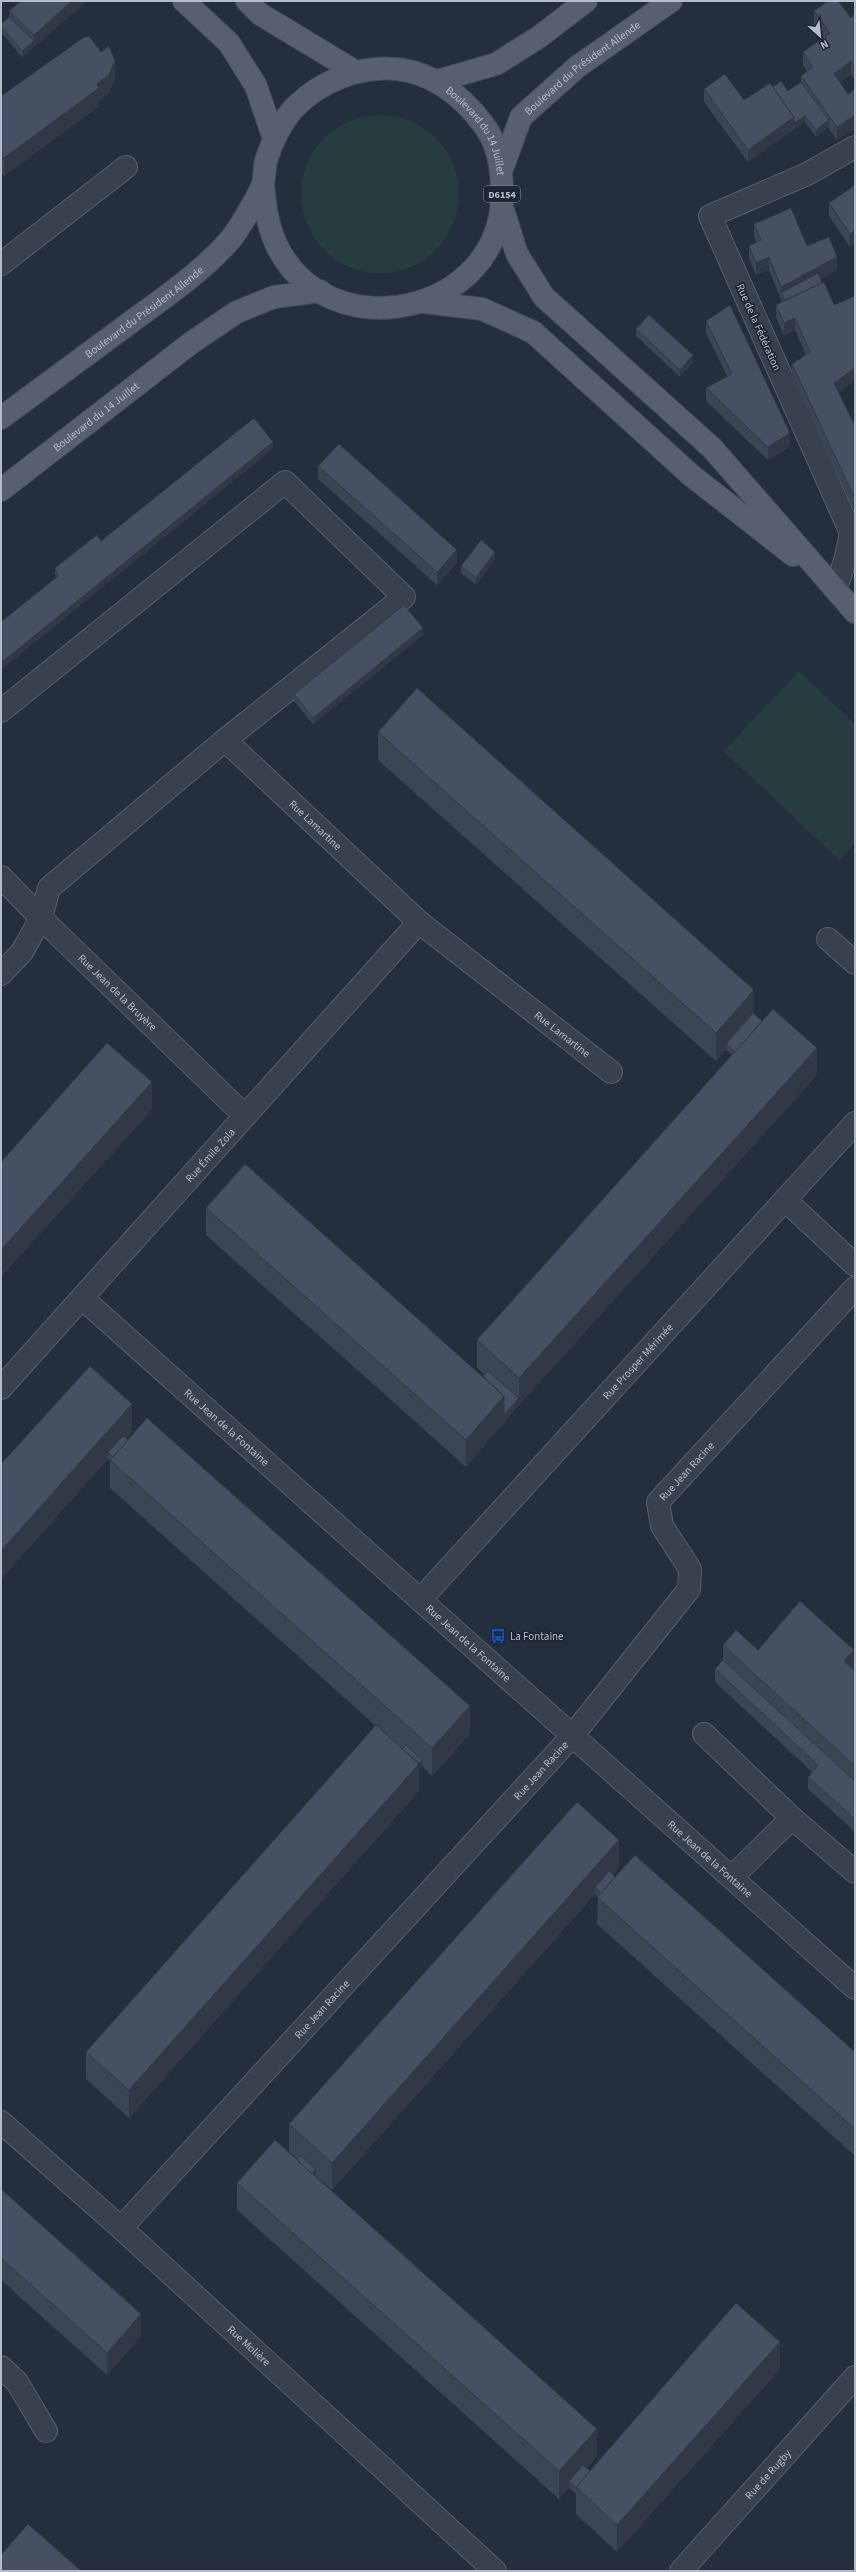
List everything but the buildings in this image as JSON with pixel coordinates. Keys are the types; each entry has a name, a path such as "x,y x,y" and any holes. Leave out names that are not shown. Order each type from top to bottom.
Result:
{"main road":[{"path":"184,1 230,43 256,86 274,139"},
{"path":"247,1 260,14 356,72"},
{"path":"436,81 496,64 539,37 586,1"},
{"name":"Boulevard du Président Allende","path":"502,169 521,117 577,67 670,1"},
{"name":"Boulevard du 14 Juillet","path":"397,69 436,81 467,103 490,133 502,169 502,207 493,238 476,265 452,287 424,302 398,308 357,306 320,291 295,271 277,245 266,216 263,184 266,161 274,139 294,109 322,85 356,72 397,69"},
{"name":"Boulevard du Président Allende","path":"1,418 180,286 231,239 263,184"},
{"path":"502,207 517,254 544,297 712,448 855,612"},
{"name":"Boulevard du 14 Juillet","path":"1,490 191,343 243,310 274,297 320,291"},
{"path":"424,302 482,309 533,332 692,476 836,589"}],"street":[{"name":"Rue de la Fédération","path":"836,589 846,557 851,533 710,216 807,174 855,147"},
{"path":"1,264 126,167"},
{"path":"1,711 285,482 404,597 225,740 49,888 41,918 22,952 1,974"},
{"name":"Rue Lamartine","path":"225,740 419,922 611,1072"},
{"name":"Rue Jean de la Bruyère","path":"1,877 41,918 244,1115"},
{"name":"Rue Émile Zola","path":"1,1388 244,1115 419,922"},
{"path":"828,939 855,963"},
{"name":"Rue Prosper Mérimée","path":"420,1600 855,1123"},
{"path":"785,1200 855,1265"},
{"name":"Rue Jean Racine","path":"121,2228 573,1735 689,1588 690,1569 662,1526 658,1502 855,1288"},
{"name":"Rue Jean de la Fontaine","path":"82,1298 855,1988"},
{"path":"704,1734 792,1818 855,1872"},
{"path":"732,1877 792,1818"},
{"name":"Rue Molière","path":"1,2122 121,2228 494,2571"},
{"path":"1,2367 17,2382 46,2431"},
{"name":"Rue de Rugby","path":"681,2571 855,2377"}],"green space":[{"path":"380,115 410,121 436,138 453,164 459,194 453,224 436,250 410,267 380,273 350,267 324,250 307,224 301,194 307,164 324,138 350,121"},
{"path":"799,671 855,724 855,843 839,860 724,751"}],"place":[{"name":"La Fontaine","path":"498,1636"}]}
